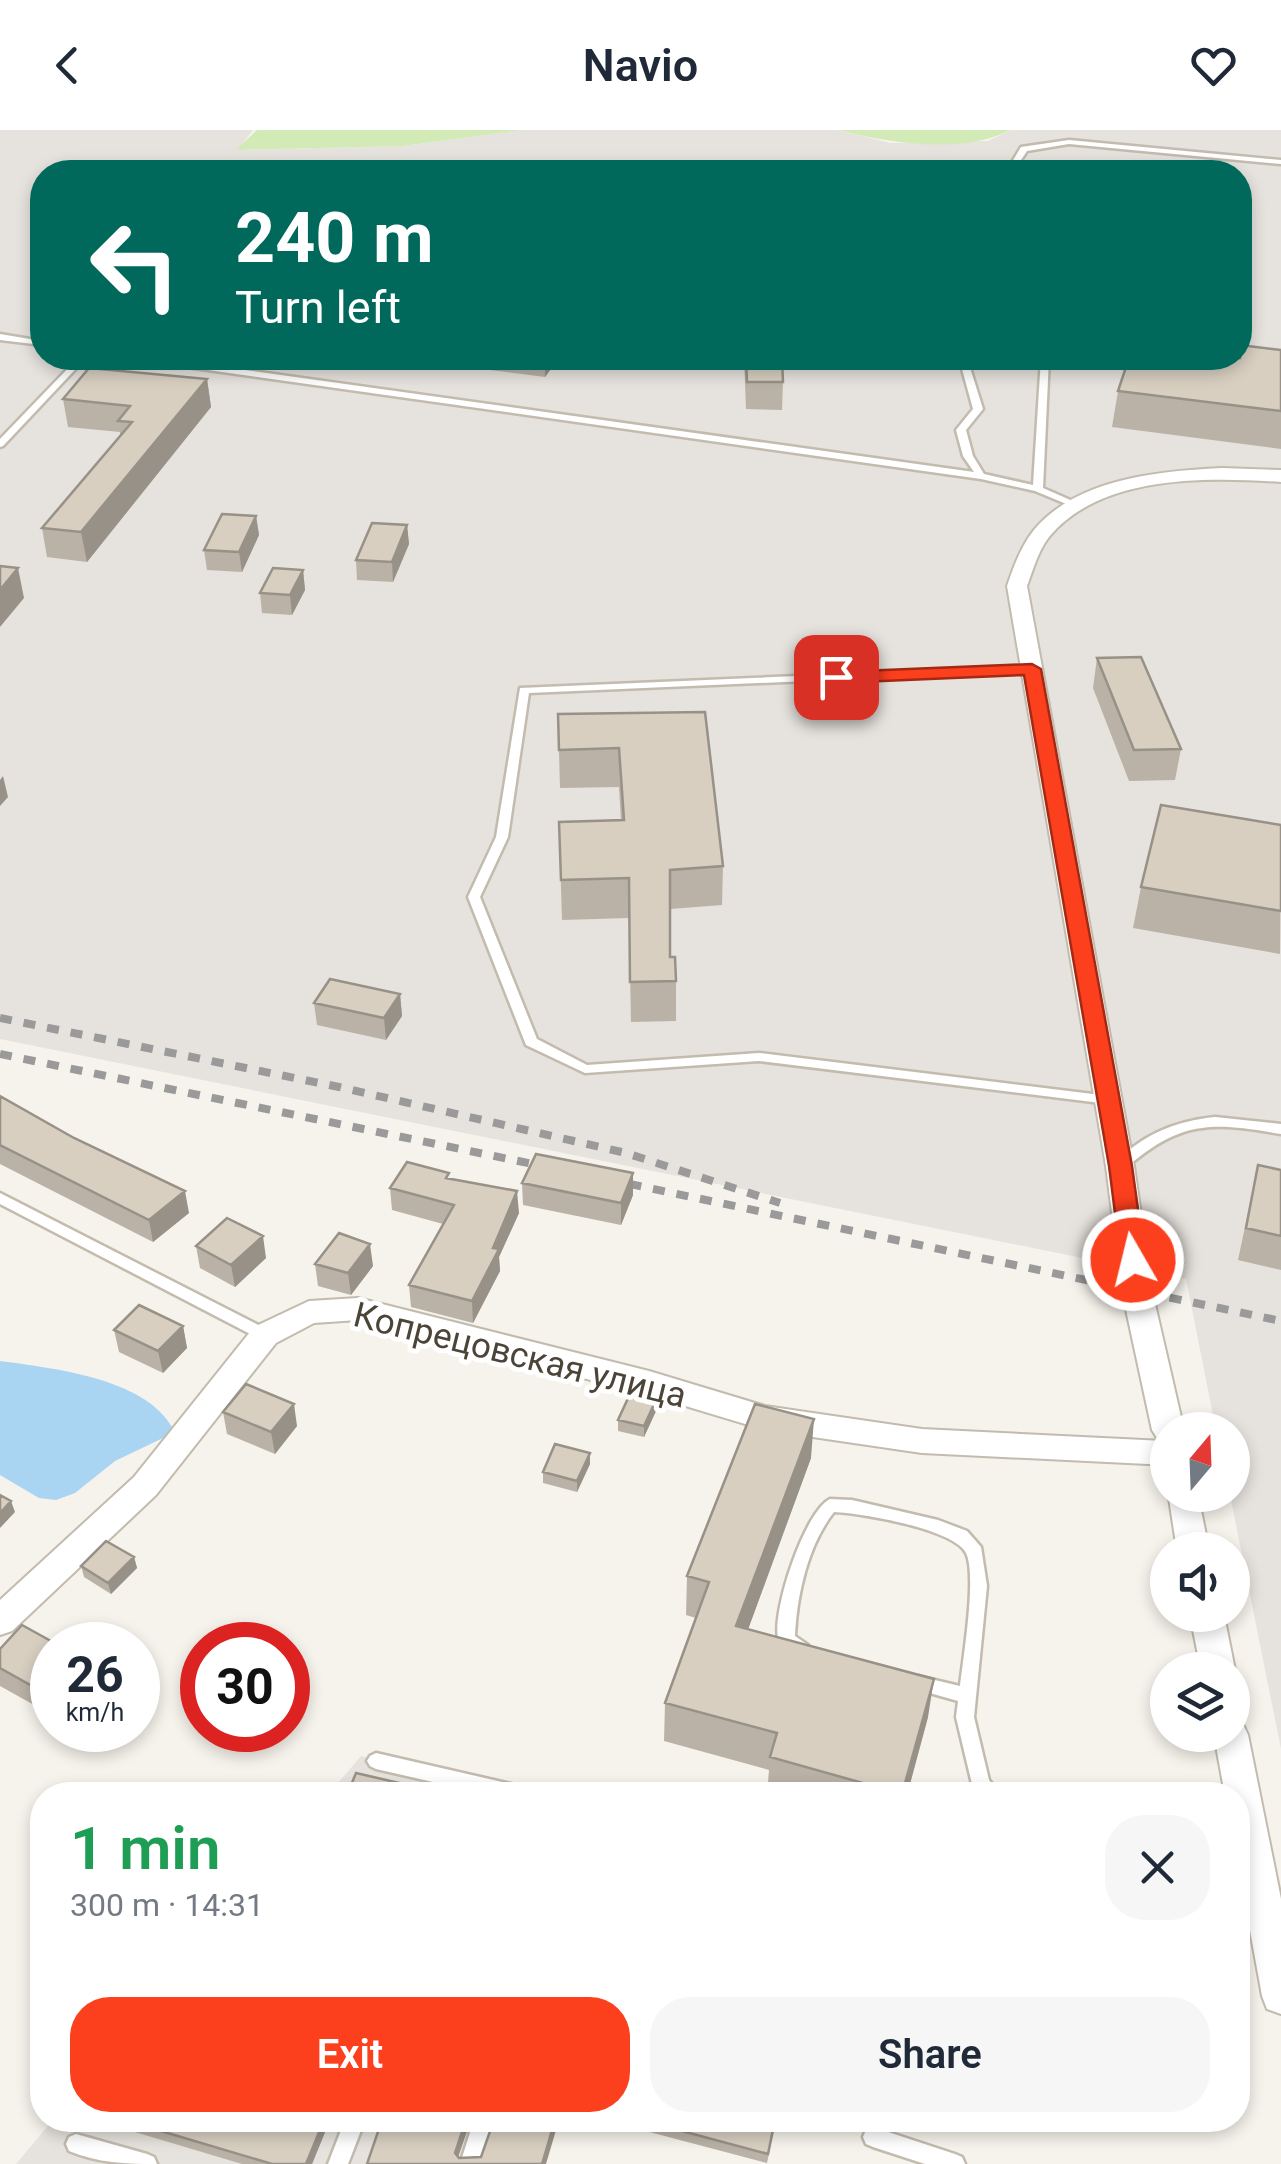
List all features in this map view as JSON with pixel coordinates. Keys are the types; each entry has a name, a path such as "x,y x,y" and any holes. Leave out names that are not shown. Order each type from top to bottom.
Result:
{"street":[{"path":"1164,1412 1137,1291 1109,1100 1018,586 1028,553 1049,526 1108,493 1147,482 1200,476 1281,476"},
{"name":"Копрецовская улица","path":"0,1621 145,1486 266,1334 309,1312 358,1309 766,1418 922,1441 1150,1452"},
{"path":"1234,1752 1237,1782"},
{"path":"1250,1889 1281,1996"}],"lane":[{"path":"1017,160 1024,149 1068,142 1281,162"},
{"path":"0,337 30,341"},
{"path":"0,444 71,370"},
{"path":"229,370 981,476 1038,489 1079,506"},
{"path":"967,370 978,409 961,430 968,456 981,476"},
{"path":"1038,489 1043,370"},
{"path":"1032,669 524,690 502,836 474,896 532,1042 585,1068 759,1057 1109,1100"},
{"path":"1120,1166 1142,1144 1179,1124 1227,1119 1281,1129"},
{"path":"0,1198 266,1334"},
{"path":"824,1660 810,1656 786,1639 796,1581 821,1515 830,1505 878,1510 961,1536 976,1552 979,1586 966,1718 981,1782"},
{"path":"894,1677 968,1696"},
{"path":"376,1762 466,1782"},
{"path":"338,2164 350,2132"},
{"path":"470,2164 480,2132"},
{"path":"872,2137 954,2164"},
{"path":"76,2144 147,2164"}],"shaded area":[{"path":"0,130 253,130 238,150 403,146 521,130 838,130 890,143 988,141 1011,130 1281,130 1281,1749 1250,1595 1250,1532 1237,1532 1233,1512 1250,1512 1250,1412 1212,1412 1186,1279 0,1039"},
{"path":"361,1756 474,1782 339,1782"},
{"path":"43,2132 493,2132 482,2164 16,2164"}],"green space":[{"path":"257,130 521,130 403,146 236,150"},
{"path":"839,130 1010,130 970,142 925,144"}],"water":[{"path":"0,1361 70,1372 119,1386 159,1410 172,1427 163,1438 115,1461 75,1493 56,1500 39,1498 0,1475"}],"building":[{"path":"1252,346 1281,350 1281,411 1118,391 1125,370 1252,370"},
{"path":"87,370 207,379 81,532 42,528 132,422 118,421 130,406 63,399"},
{"path":"746,370 782,370 783,382 747,382"},
{"path":"222,514 256,516 239,552 204,550"},
{"path":"372,523 407,525 392,562 356,560"},
{"path":"0,566 18,568 0,590"},
{"path":"273,568 303,570 290,595 260,593"},
{"path":"1141,657 1181,749 1134,750 1097,658"},
{"path":"705,712 723,866 670,870 670,957 675,957 676,981 630,982 629,878 561,880 559,822 624,820 619,748 559,750 558,714"},
{"path":"1161,805 1281,825 1281,911 1141,887"},
{"path":"330,979 400,994 384,1018 314,1003"},
{"path":"0,1096 74,1138 185,1191 149,1220 0,1145"},
{"path":"536,1154 633,1173 621,1203 522,1183"},
{"path":"407,1162 449,1173 446,1178 517,1191 493,1248 499,1249 472,1301 409,1285 454,1205 390,1188"},
{"path":"1258,1165 1281,1170 1281,1236 1246,1228"},
{"path":"227,1218 263,1236 231,1265 196,1246"},
{"path":"339,1233 370,1244 348,1273 315,1264"},
{"path":"139,1305 183,1326 158,1351 114,1330"},
{"path":"246,1384 294,1404 271,1432 223,1412"},
{"path":"630,1394 656,1400 644,1426 618,1420"},
{"path":"755,1404 814,1419 736,1626 934,1679 905,1782 859,1782 770,1757 777,1733 665,1703 709,1582 687,1576"},
{"path":"555,1444 590,1453 577,1481 543,1472"},
{"path":"0,1495 11,1501 0,1513"},
{"path":"106,1541 134,1557 108,1583 81,1566"},
{"path":"22,1625 30,1629 30,1685 0,1668 0,1649"},
{"path":"356,1773 395,1782 352,1782"},
{"path":"164,2132 319,2132 306,2164 272,2164"},
{"path":"378,2132 462,2132 455,2153 459,2158 481,2157 490,2132 551,2132 542,2164 367,2164"},
{"path":"686,2132 773,2132 768,2154"}],"railway":[{"path":"0,1018 339,1087 626,1153 780,1203"},
{"path":"0,1054 557,1169"},
{"path":"606,1179 1281,1321"}],"route":[{"path":"836,677 1032,669 1120,1166 1133,1260"}]}
